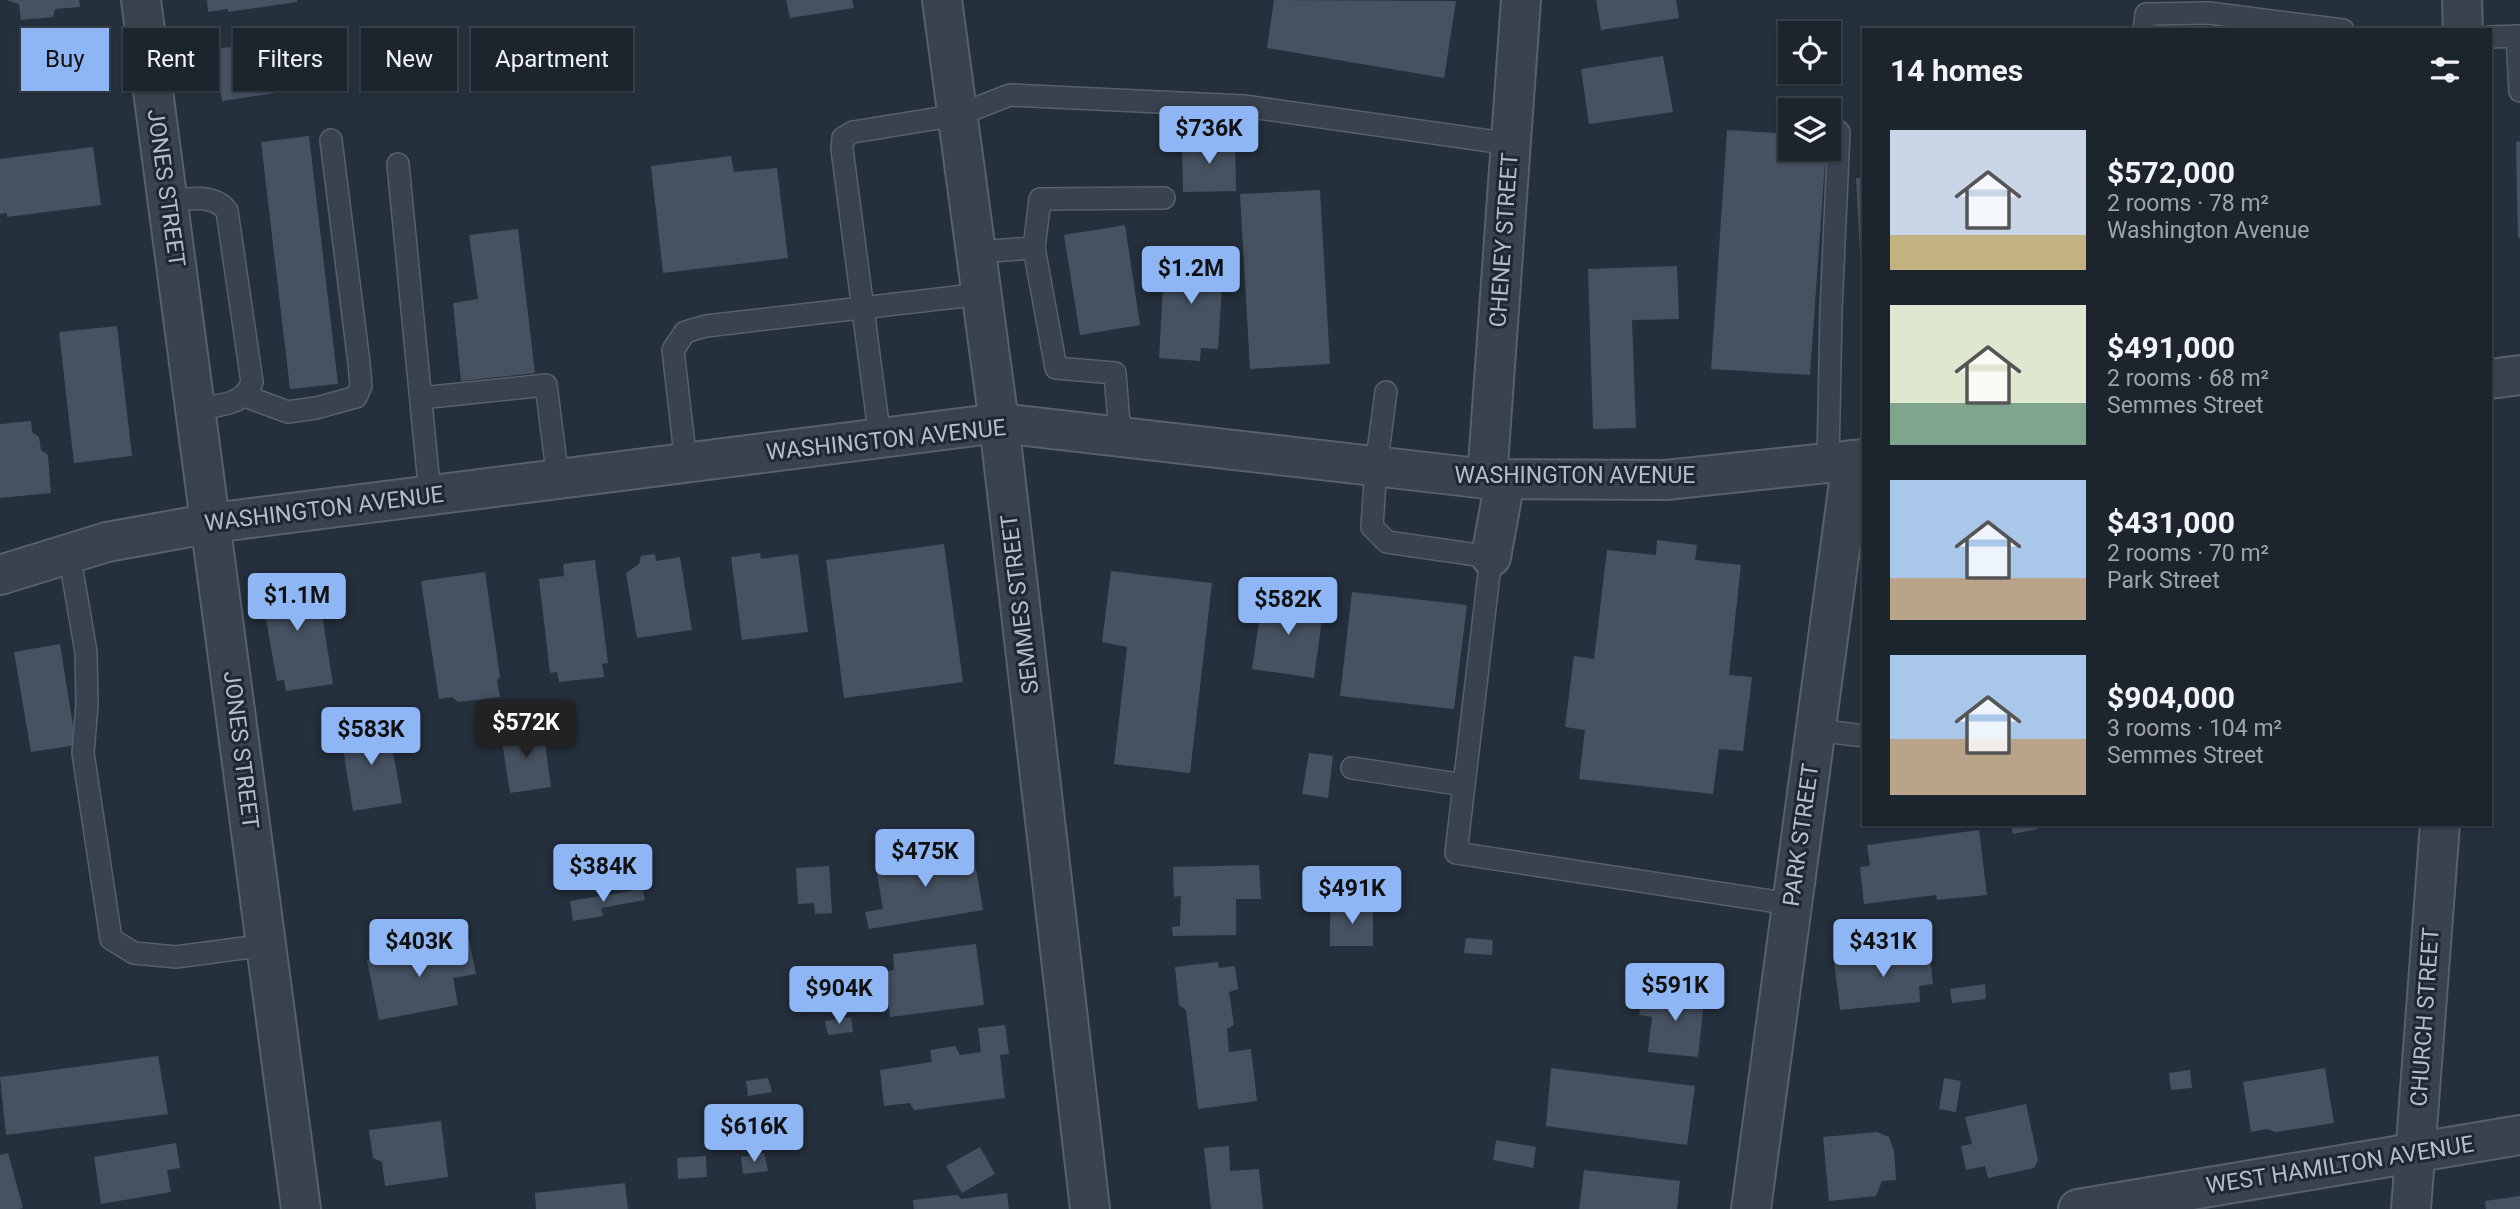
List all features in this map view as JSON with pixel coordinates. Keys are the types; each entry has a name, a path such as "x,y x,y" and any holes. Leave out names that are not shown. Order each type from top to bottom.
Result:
{"street":[{"name":"JONES STREET","path":"141,0 301,1209"},
{"name":"SEMMES STREET","path":"943,0 999,423 1090,1209"},
{"name":"CHENEY STREET","path":"1491,557 1511,144 1521,0"},
{"path":"2462,0 2463,28"},
{"path":"2492,379 2520,375"},
{"name":"WASHINGTON AVENUE","path":"0,575 107,542 212,523 999,423 1496,480 1666,480 1848,461"},
{"name":"PARK STREET","path":"1751,1209 1816,730 1848,461"},
{"name":"CHURCH STREET","path":"2411,1209 2440,826"},
{"name":"WEST HAMILTON AVENUE","path":"2078,1209 2520,1135"}],"lane":[{"path":"2144,28 2146,13 2209,13 2327,28"},
{"path":"2492,37 2518,36 2520,91"},
{"path":"880,439 842,149 843,138 853,132 958,115 1010,95 1244,106 1511,144"},
{"path":"245,396 288,412 316,408 356,397 359,392 359,363 331,140"},
{"path":"1838,161 1831,311 1848,461"},
{"path":"398,164 430,495"},
{"path":"1120,437 1115,373 1056,368 1034,247 1040,199 1164,198"},
{"path":"168,201 207,199 227,211 252,382 245,396 237,401 196,409"},
{"path":"976,252 1034,247"},
{"path":"686,463 673,349 685,332 706,326 982,294"},
{"path":"421,398 546,385 558,479"},
{"path":"1386,392 1371,527 1387,542 1491,557 1456,853 1791,904"},
{"path":"69,553 86,652 87,705 83,753 111,940 134,953 176,957 267,945"},
{"path":"1816,730 1862,736"},
{"path":"1352,768 1464,785"}],"building":[{"path":"6,0 79,0 80,7 55,9 53,17 21,20 19,4"},
{"path":"207,0 297,2 228,12 228,9 208,12"},
{"path":"786,0 852,0 854,8 790,18"},
{"path":"1274,0 1456,1 1444,78 1267,48"},
{"path":"1596,0 1676,0 1679,18 1601,30"},
{"path":"233,47 233,91 290,91 222,101 219,48"},
{"path":"1663,56 1673,112 1589,124 1581,69"},
{"path":"1727,130 1778,133 1778,161 1825,161 1810,375 1711,369"},
{"path":"309,136 338,384 290,389 261,142"},
{"path":"1235,140 1236,191 1183,192 1182,141"},
{"path":"2520,141 2520,238 2518,238 2516,142"},
{"path":"93,147 101,205 7,217 7,213 0,214 0,159"},
{"path":"731,156 734,172 777,168 788,258 663,273 651,166"},
{"path":"1856,178 1862,178 1862,292"},
{"path":"1320,190 1330,364 1250,369 1240,194"},
{"path":"1125,225 1140,325 1080,335 1064,235"},
{"path":"518,229 535,373 461,381 453,303 478,299 469,235"},
{"path":"1165,254 1224,256 1218,349 1201,348 1200,361 1159,358"},
{"path":"1677,266 1679,319 1632,320 1636,428 1593,429 1588,269"},
{"path":"117,326 132,456 74,463 59,332"},
{"path":"31,421 32,432 39,437 41,450 48,455 51,493 0,498 0,424"},
{"path":"1657,540 1697,545 1695,560 1741,565 1729,675 1752,677 1743,751 1719,749 1713,794 1579,779 1585,730 1565,727 1574,656 1594,659 1607,550 1656,555"},
{"path":"944,544 963,682 844,698 826,560"},
{"path":"760,553 761,559 798,554 808,632 742,640 731,557"},
{"path":"655,554 656,561 680,557 692,630 637,638 626,573 639,564 641,556"},
{"path":"595,560 608,663 602,664 604,677 559,682 557,672 550,673 539,579 564,576 563,564"},
{"path":"1111,571 1212,583 1190,773 1114,764 1127,647 1102,642"},
{"path":"485,572 500,677 497,681 500,697 458,702 452,697 439,699 421,581"},
{"path":"316,576 333,684 286,691 284,680 277,681 260,586"},
{"path":"1352,592 1467,605 1454,709 1340,696"},
{"path":"1263,595 1324,604 1314,678 1252,669"},
{"path":"60,644 76,745 31,752 14,652"},
{"path":"388,722 402,803 353,811 340,730"},
{"path":"543,728 551,787 510,793 501,734"},
{"path":"1309,753 1333,756 1328,798 1302,794"},
{"path":"2011,826 2037,826 2038,829 2013,834"},
{"path":"1979,830 1987,895 1937,900 1936,895 1864,904 1860,867 1870,866 1867,845"},
{"path":"957,848 962,871 976,869 983,910 869,929 865,912 883,909 876,869 889,867 888,860"},
{"path":"1259,865 1261,899 1236,899 1236,935 1173,936 1172,927 1180,926 1181,896 1174,897 1173,867"},
{"path":"829,866 832,913 815,914 814,903 798,904 796,868"},
{"path":"643,889 645,900 601,908 603,916 573,921 570,901"},
{"path":"1373,906 1373,946 1330,946 1330,907"},
{"path":"1466,938 1493,940 1492,955 1464,953"},
{"path":"469,940 476,974 453,978 458,1005 379,1020 367,960"},
{"path":"976,944 984,1005 890,1017 885,972 894,970 893,954"},
{"path":"1929,949 1933,984 1919,986 1920,1002 1840,1010 1834,961"},
{"path":"1218,962 1219,968 1235,966 1238,989 1229,992 1234,1025 1227,1029 1229,1052 1251,1049 1257,1101 1198,1109 1186,1010 1179,1005 1175,967"},
{"path":"1985,984 1986,999 1952,1003 1950,989"},
{"path":"1674,988 1697,989 1695,1001 1704,1002 1698,1057 1648,1052 1652,1017 1639,1015 1642,996 1672,999"},
{"path":"851,1017 853,1032 828,1035 825,1021"},
{"path":"1005,1025 1009,1054 1000,1055 1005,1098 914,1110 910,1103 884,1106 880,1070 932,1062 930,1050 955,1046 960,1055 981,1052 978,1028"},
{"path":"158,1056 168,1114 6,1135 0,1077"},
{"path":"1551,1068 1695,1086 1687,1145 1546,1126"},
{"path":"2325,1068 2334,1123 2276,1132 2266,1129 2251,1132 2243,1082"},
{"path":"2190,1070 2192,1088 2171,1090 2169,1073"},
{"path":"768,1078 772,1092 748,1096 746,1081"},
{"path":"1944,1078 1961,1081 1956,1112 1939,1109"},
{"path":"2026,1104 2038,1160 2034,1168 1988,1178 1985,1166 1966,1170 1961,1146 1972,1144 1965,1117"},
{"path":"441,1121 448,1177 385,1186 382,1162 373,1158 369,1130"},
{"path":"1877,1132 1889,1137 1894,1151 1896,1180 1882,1181 1876,1196 1829,1201 1823,1137"},
{"path":"1496,1140 1536,1147 1533,1168 1493,1160"},
{"path":"176,1143 180,1168 167,1170 171,1192 101,1204 94,1157"},
{"path":"1229,1146 1230,1171 1259,1169 1263,1209 1211,1209 1204,1148"},
{"path":"980,1147 995,1174 962,1193 946,1166"},
{"path":"8,1153 23,1208 19,1209 0,1209 0,1155"},
{"path":"764,1153 768,1171 743,1174 741,1157"},
{"path":"706,1156 707,1177 678,1179 677,1158"},
{"path":"1584,1170 1680,1181 1677,1209 1579,1209"},
{"path":"625,1183 628,1209 536,1209 535,1193"},
{"path":"1007,1193 1009,1209 914,1209 913,1200 957,1195 961,1199"},
{"path":"2520,1196 2520,1209 2486,1209 2485,1201"}]}
